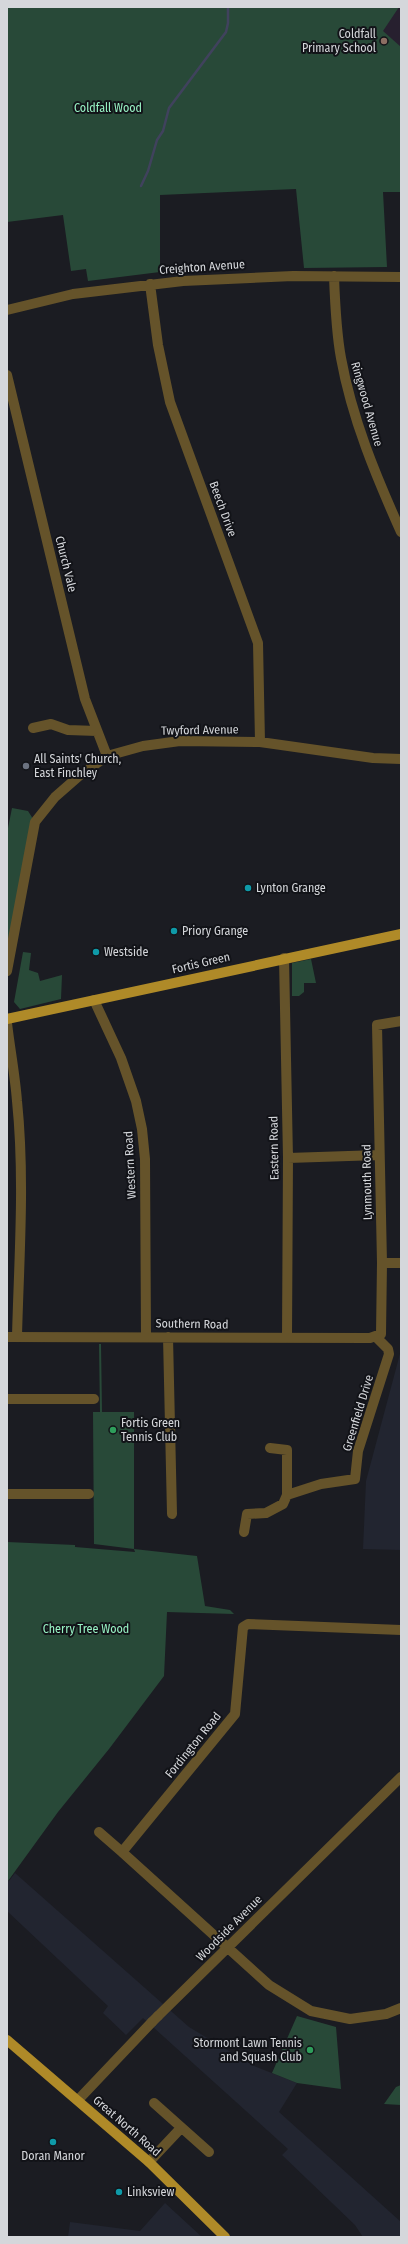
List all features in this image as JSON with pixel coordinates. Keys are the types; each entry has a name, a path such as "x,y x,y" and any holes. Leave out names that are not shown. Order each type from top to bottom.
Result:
{"main road":[{"name":"Fortis Green","path":"7,1019 284,958 401,934"},
{"name":"Great North Road","path":"7,2040 149,2162 225,2237"}],"street":[{"name":"Creighton Avenue","path":"7,310 73,294 150,284 226,278 334,276 401,277"},
{"name":"Ringwood Avenue","path":"334,276 337,328 347,388 367,451 401,532"},
{"name":"Beech Drive","path":"150,284 158,345 170,402 258,644 260,742"},
{"name":"Church Vale","path":"7,375 86,699 107,756"},
{"path":"33,728 51,724 68,730 98,732"},
{"name":"Twyford Avenue","path":"7,971 35,822 55,797 79,776 107,756 143,746 180,741 260,742 373,758 401,759"},
{"name":"Eastern Road","path":"284,958 288,1158 287,1338"},
{"name":"Western Road","path":"94,1000 121,1058 136,1101 142,1129 145,1159 146,1336"},
{"name":"Lynmouth Road","path":"376,1337 381,1334 382,1329 377,1025 401,1021"},
{"path":"7,1023 17,1102 21,1212 12,1336"},
{"path":"288,1158 379,1155"},
{"path":"382,1263 401,1263"},
{"name":"Southern Road","path":"12,1336 287,1338 376,1337"},
{"path":"168,1336 172,1514"},
{"name":"Greenfield Drive","path":"244,1532 247,1514 266,1513 283,1504 287,1495 321,1484 355,1480 358,1451 389,1354 388,1349 376,1337"},
{"path":"7,1399 94,1399"},
{"path":"270,1448 287,1450 287,1495"},
{"path":"7,1494 89,1494"},
{"name":"Fordington Road","path":"122,1852 235,1714 243,1627 248,1624 401,1630"},
{"name":"Woodside Avenue","path":"78,2100 166,2008 230,1948 401,1777"},
{"path":"99,1832 230,1948 269,1985 311,2012 350,2018 386,2014 401,2008"},
{"path":"154,2103 210,2152"},
{"path":"149,2162 181,2128"}],"shaded area":[{"name":"Coldfall Primary School","path":"334,7 401,7 401,75"},
{"path":"401,1350 401,1550 363,1549 366,1481"},
{"path":"15,1873 189,2027 254,2066 297,2083 279,2112 401,2222 401,2237 363,2237 355,2225 282,2155 288,2149 143,2018 126,2035 103,2013 108,2006 7,1911 7,1880 9,1881"},
{"path":"165,2203 202,2237 68,2237 70,2222 140,2231"}],"green space":[{"name":"Coldfall Wood","path":"7,7 399,7 383,31 401,47 401,192 383,192 387,267 304,268 296,189 160,195 160,272 88,281 86,269 71,271 63,215 7,222"},
{"path":"12,808 28,811 35,822 7,974 7,833"},
{"path":"23,952 31,953 29,970 38,973 40,981 62,975 61,999 20,1009 14,1002"},
{"path":"311,959 316,983 304,983 304,992 299,996 292,996 292,963"},
{"name":"Fortis Green Tennis Club","path":"99,1344 101,1344 102,1412 134,1412 134,1549 94,1544 93,1412 100,1412"},
{"name":"Cherry Tree Wood","path":"7,1542 75,1545 75,1547 135,1552 134,1549 197,1556 205,1606 230,1610 234,1614 167,1612 164,1676 109,1749 58,1812 8,1881"},
{"name":"Stormont Lawn Tennis and Squash Club","path":"297,2016 336,2027 341,2089 297,2083 272,2073"},
{"path":"401,2085 401,2105 384,2104 396,2087"}],"waterway":[{"path":"141,186 148,171 157,140 163,131 169,108 226,32 228,23 228,7"}],"place":[{"name":"Coldfall Primary School","path":"384,41"},
{"name":"All Saints' Church, East Finchley","path":"26,766"},
{"name":"Lynton Grange","path":"248,888"},
{"name":"Priory Grange","path":"174,931"},
{"name":"Westside","path":"96,952"},
{"name":"Fortis Green Tennis Club","path":"113,1430"},
{"name":"Stormont Lawn Tennis and Squash Club","path":"310,2050"},
{"name":"Doran Manor","path":"53,2142"},
{"name":"Linksview","path":"119,2192"}]}
